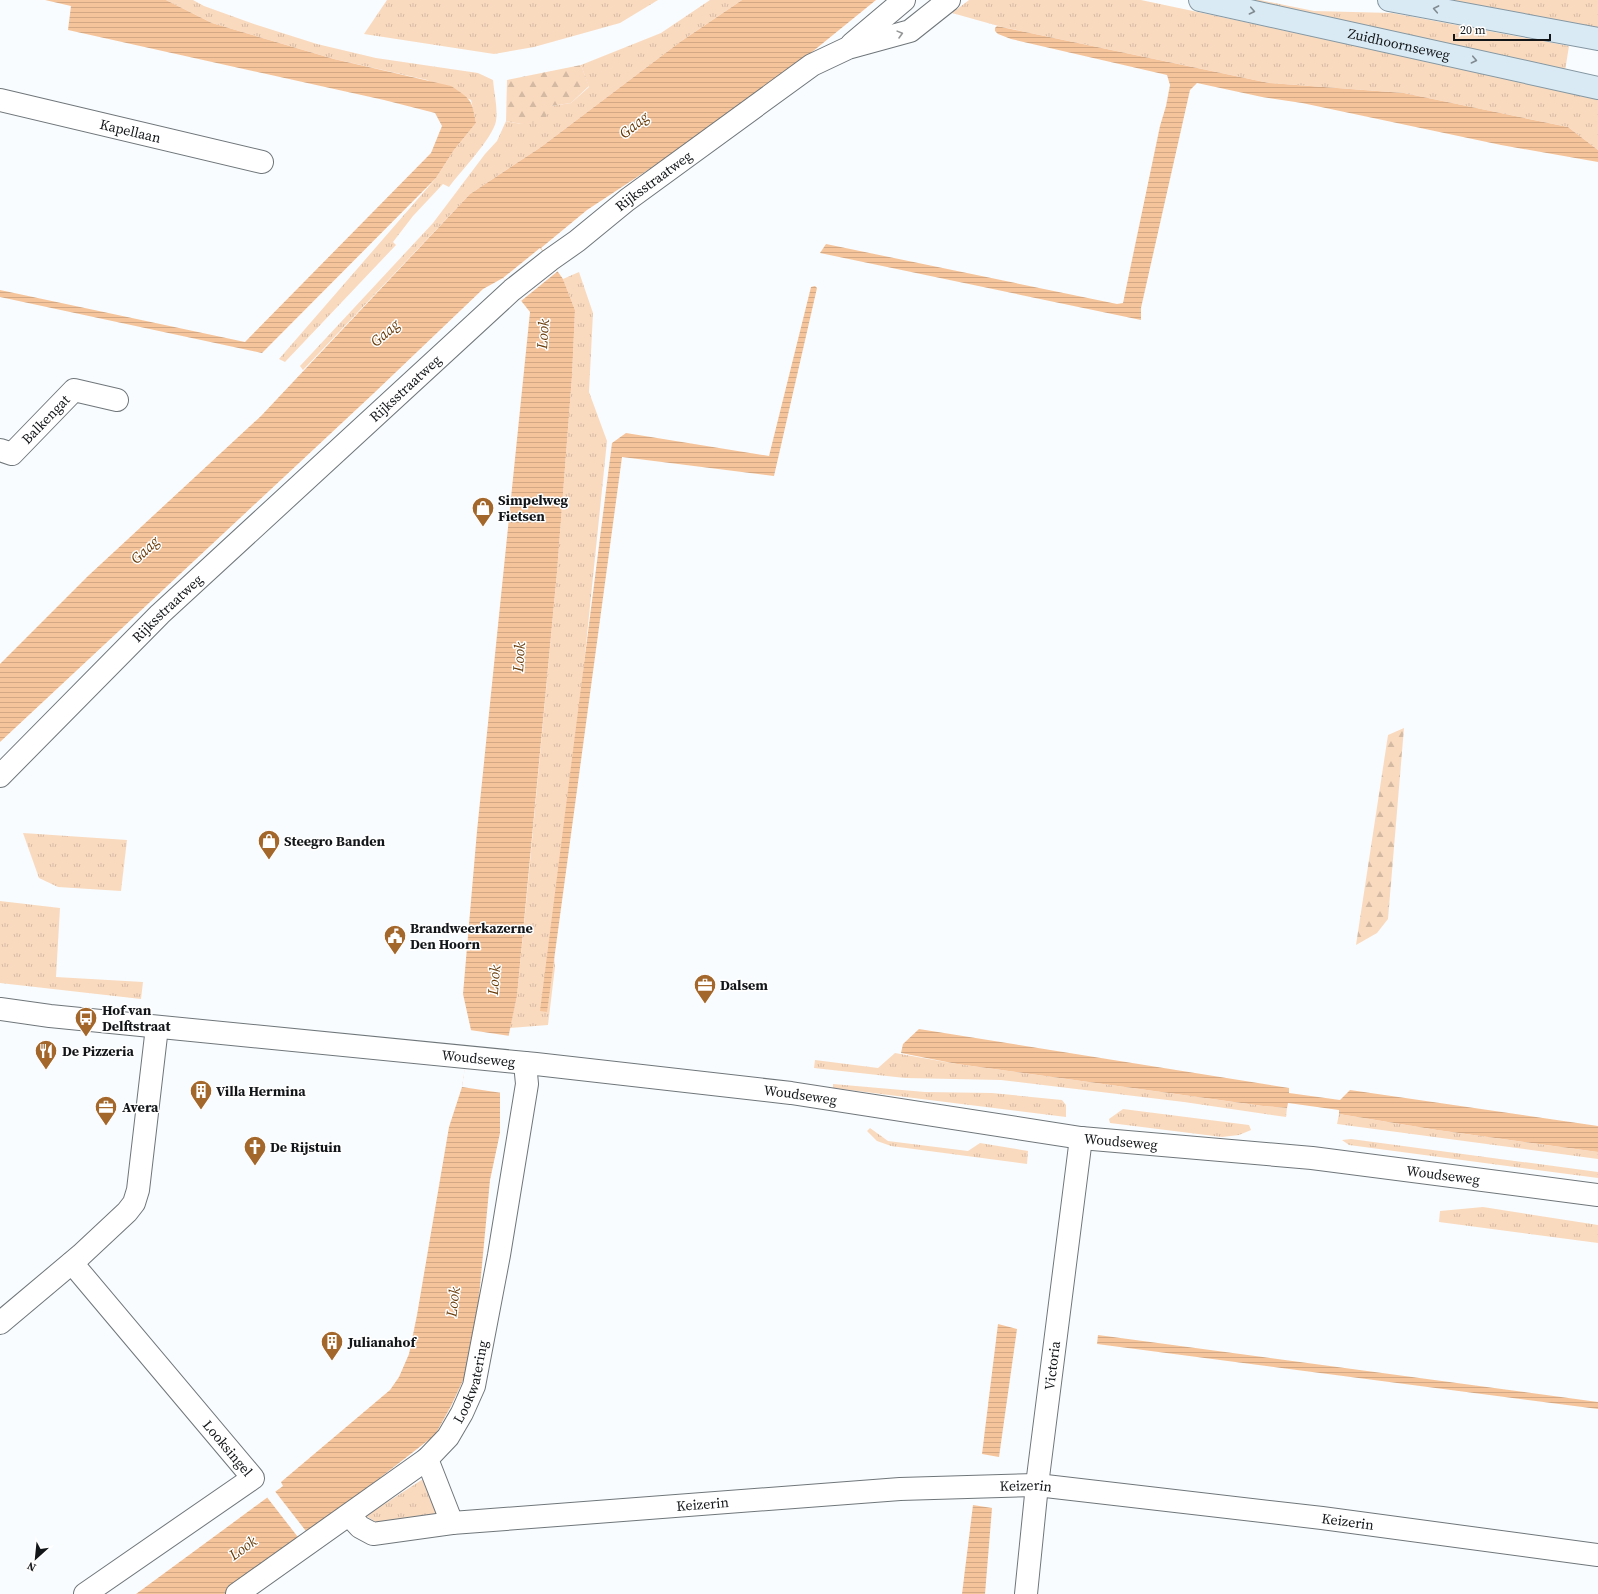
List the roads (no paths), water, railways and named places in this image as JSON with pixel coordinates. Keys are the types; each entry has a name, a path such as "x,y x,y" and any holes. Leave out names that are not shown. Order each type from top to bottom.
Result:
{"main road":[{"name":"Zuidhoornseweg","path":"1200,0 1598,88"},
{"path":"1389,0 1598,39"}],"street":[{"name":"Rijksstraatweg","path":"848,48 904,0"},
{"name":"Rijksstraatweg","path":"0,776 160,614 512,290 577,241 627,200 812,65 848,48 910,31 949,0"},
{"name":"Kapellaan","path":"0,100 262,162"},
{"name":"Balkengat","path":"0,450 12,454 74,390 117,400"},
{"name":"Woudseweg","path":"0,1009 50,1016 516,1063 791,1093 1081,1138 1312,1158 1598,1195"},
{"path":"0,1323 72,1263 134,1204 138,1190 157,1027"},
{"name":"Lookwatering","path":"237,1594 427,1459 448,1437 462,1413 474,1386 499,1255 527,1084 516,1063"},
{"name":"Victoria","path":"1026,1594 1037,1485 1081,1138"},
{"name":"Looksingel","path":"72,1263 253,1478 85,1594"},
{"path":"427,1459 452,1523"},
{"name":"Keizerin","path":"349,1515 360,1526 373,1534 452,1523 900,1489 1037,1485 1322,1518 1598,1555"}],"water":[{"path":"45,0 166,0 212,23 334,59 451,86 467,97 470,101 476,123 454,150 436,178 262,353 0,297 0,290 245,342 431,153 442,126 435,113 384,100 68,30 71,6"},
{"path":"742,0 876,0 796,65 704,133 587,210 541,248 563,279 575,310 572,376 557,572 517,996 509,1034 500,1093 500,1133 490,1180 476,1329 467,1372 435,1435 227,1594 136,1594 283,1486 281,1482 390,1390 399,1377 409,1354 449,1127 462,1087 471,1030 463,994 477,831 530,312 503,278 483,289 374,393 0,742 0,664 88,576 261,416 470,194 541,147 680,42"},
{"path":"997,26 1269,83 1404,93 1568,127 1598,150 1598,162 1501,145 1302,103 1262,97 1197,83 1190,90 1141,308 1141,320 820,253 826,244 1117,304 1123,303 1160,126 1166,106 1170,85 1167,75 1011,39 998,34 995,31"},
{"path":"815,286 817,288 774,476 622,457 547,1012 540,1011 612,443 626,433 769,456 811,287"},
{"path":"919,1029 1289,1088 1289,1093 1340,1100 1350,1090 1598,1126 1598,1152 1437,1130 1339,1114 1339,1110 1288,1103 1287,1108 1263,1106 957,1064 901,1053 903,1044"},
{"path":"998,1324 1017,1329 999,1457 982,1454"},
{"path":"1098,1335 1598,1402 1598,1409 1097,1344"},
{"path":"973,1505 992,1508 985,1594 962,1594"}],"place":[{"name":"Simpelweg Fietsen","path":"483,528"},
{"name":"Steegro Banden","path":"269,860"},
{"name":"Brandweerkazerne Den Hoorn","path":"395,956"},
{"name":"Dalsem","path":"705,1004"},
{"name":"Hof van Delftstraat","path":"86,1038"},
{"name":"De Pizzeria","path":"46,1070"},
{"name":"Villa Hermina","path":"201,1110"},
{"name":"Avera","path":"106,1126"},
{"name":"De Rijstuin","path":"255,1166"},
{"name":"Julianahof","path":"332,1362"}],"water label":[{"name":"Gaag","path":"634,125"},
{"name":"Gaag","path":"385,333"},
{"name":"Look","path":"543,334"},
{"name":"Gaag","path":"145,550"},
{"name":"Look","path":"519,657"},
{"name":"Look","path":"494,980"},
{"name":"Look","path":"453,1302"},
{"name":"Look","path":"243,1548"}]}
